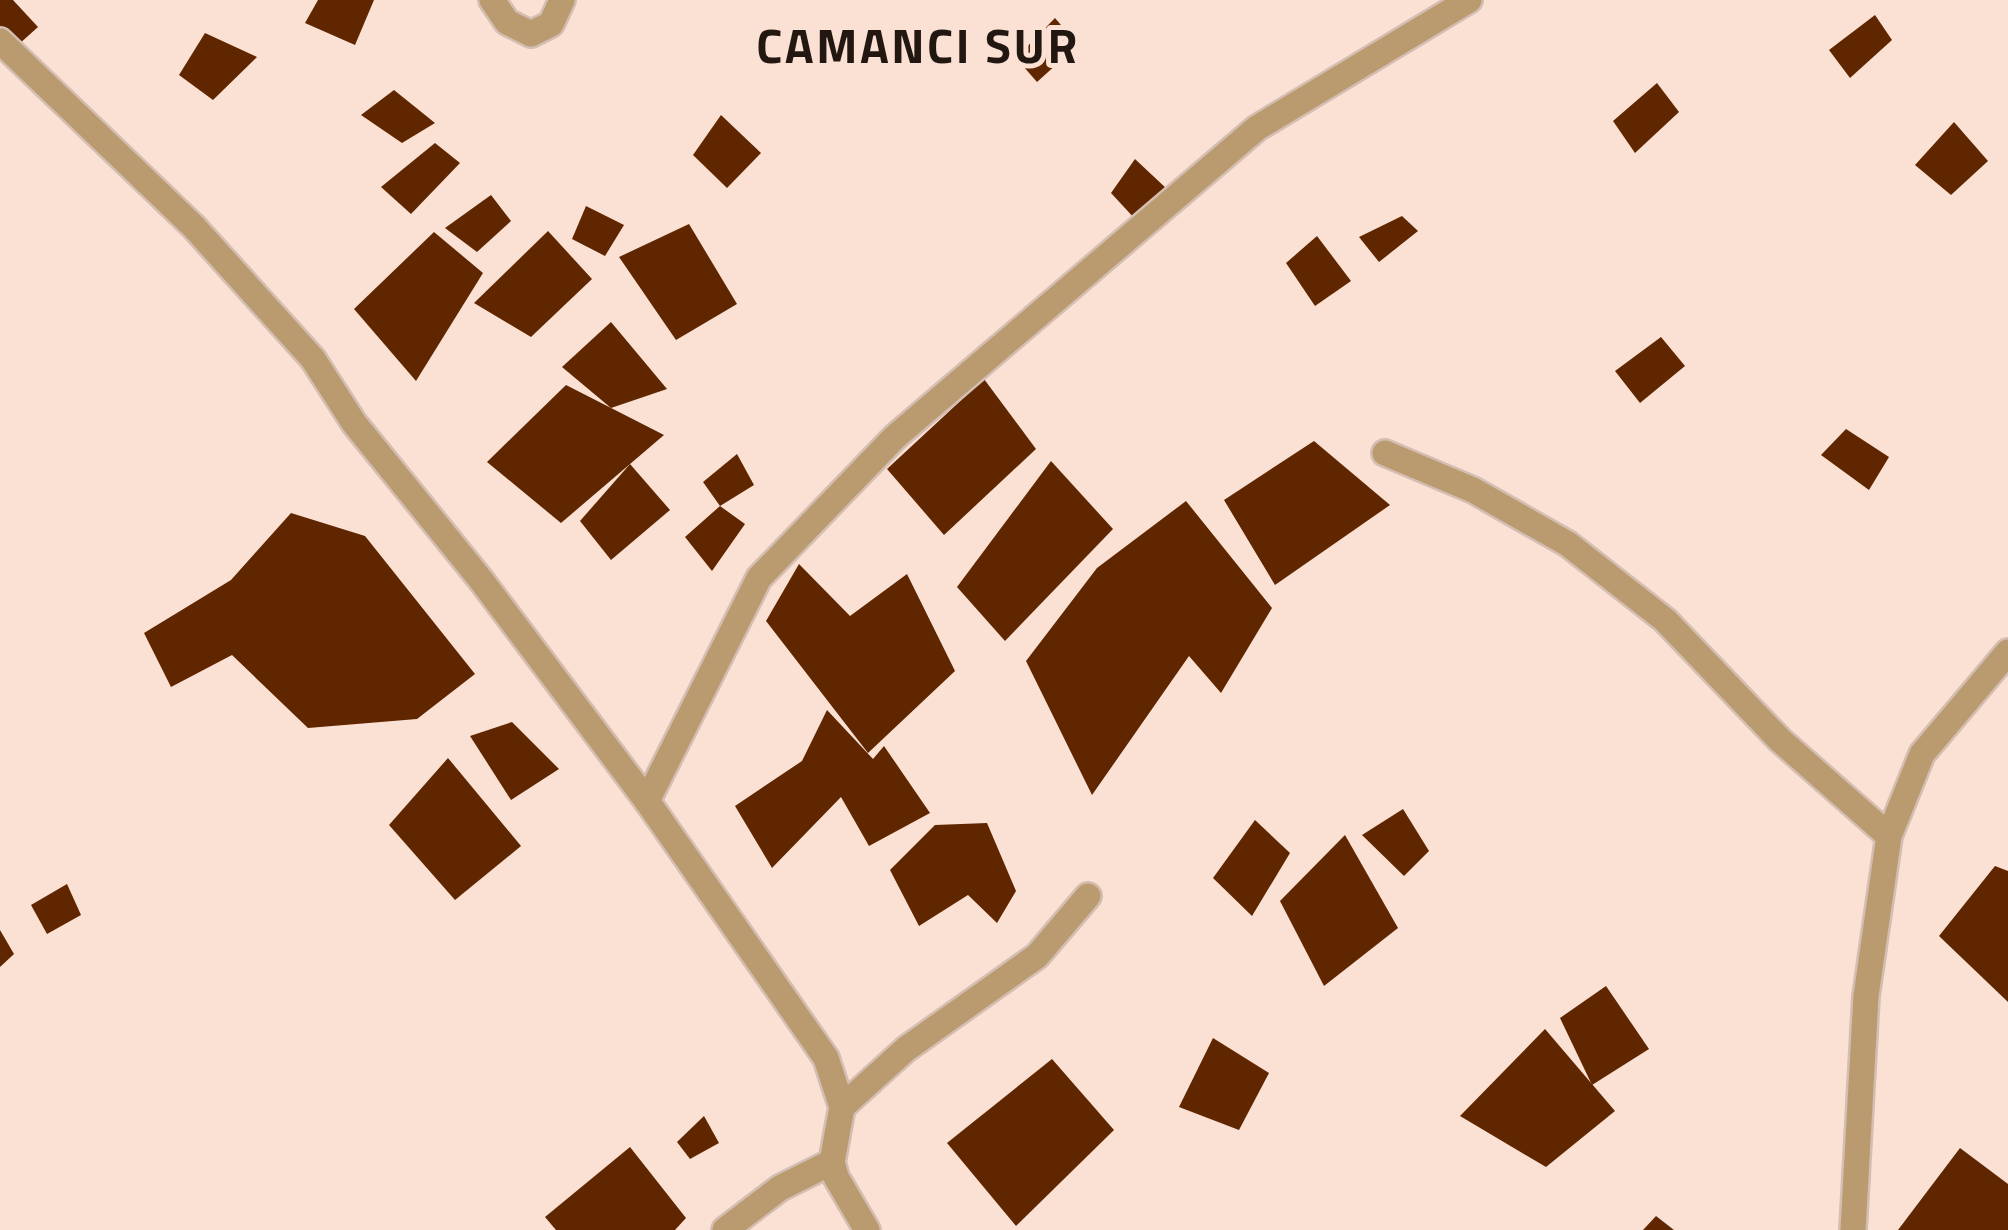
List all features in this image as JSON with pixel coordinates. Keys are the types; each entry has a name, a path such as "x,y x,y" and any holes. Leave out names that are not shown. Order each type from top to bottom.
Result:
{"street":[{"path":"492,0 507,22 531,34 551,24 562,0"},
{"path":"647,801 759,578 894,437 1257,128 1468,0"},
{"path":"0,41 194,227 313,359 354,423 481,580 647,801 826,1058 842,1107 832,1162 842,1192 867,1230"},
{"path":"1385,454 1473,490 1568,544 1665,620 1780,740 1889,836"},
{"path":"1854,1230 1866,996 1889,836 1922,754 2008,652"},
{"path":"842,1107 906,1048 1037,956 1088,896"},
{"path":"725,1230 780,1188 832,1162"}],"building":[{"path":"0,0 13,0 38,27 18,45 0,26"},
{"path":"318,0 374,0 355,45 305,23"},
{"path":"1875,15 1892,40 1850,78 1829,50"},
{"path":"1055,18 1078,45 1037,82 1016,58"},
{"path":"205,33 257,57 213,100 179,75"},
{"path":"1657,83 1679,112 1635,153 1613,121"},
{"path":"394,90 435,123 402,143 361,115"},
{"path":"721,115 761,153 727,188 693,155"},
{"path":"1954,122 1988,161 1951,195 1915,165"},
{"path":"435,143 460,163 411,214 381,187"},
{"path":"1135,159 1168,190 1136,220 1111,193"},
{"path":"491,195 511,221 477,252 445,228"},
{"path":"586,206 624,225 605,256 572,239"},
{"path":"1402,216 1418,231 1379,262 1359,237"},
{"path":"689,224 737,304 676,340 619,257"},
{"path":"548,231 592,279 531,337 474,303"},
{"path":"434,232 483,273 416,381 354,309"},
{"path":"1317,236 1351,281 1315,306 1286,263"},
{"path":"611,322 667,389 611,408 562,367"},
{"path":"1661,337 1685,366 1640,403 1615,371"},
{"path":"984,379 1036,449 944,535 887,469"},
{"path":"566,385 664,435 561,523 487,462"},
{"path":"1846,429 1889,457 1869,490 1821,455"},
{"path":"1314,441 1390,505 1275,585 1224,500"},
{"path":"737,454 754,485 720,506 703,482"},
{"path":"1051,461 1113,529 1005,641 957,587"},
{"path":"630,464 670,510 611,560 580,521"},
{"path":"1186,501 1272,608 1221,693 1189,656 1092,795 1026,661 1097,568"},
{"path":"720,506 745,524 712,571 685,537"},
{"path":"291,513 365,536 475,674 417,719 308,728 232,655 171,687 144,633 231,580"},
{"path":"799,564 850,616 907,574 955,671 868,753 766,621"},
{"path":"827,710 873,759 884,746 930,813 869,846 841,797 772,868 735,806 802,761"},
{"path":"512,722 559,769 511,800 470,736"},
{"path":"448,758 521,846 455,900 389,825"},
{"path":"1403,809 1429,851 1404,876 1362,835"},
{"path":"1255,820 1290,853 1252,916 1213,878"},
{"path":"987,823 1016,891 997,923 968,895 919,926 890,870 935,825"},
{"path":"1345,835 1398,928 1324,986 1280,901"},
{"path":"1995,866 2008,871 2008,1002 1939,936"},
{"path":"67,884 81,915 47,934 31,905"},
{"path":"0,930 14,954 0,967"},
{"path":"1606,986 1649,1049 1592,1085 1560,1018"},
{"path":"1545,1029 1615,1111 1546,1167 1460,1116"},
{"path":"1213,1038 1269,1073 1239,1130 1179,1107"},
{"path":"1052,1059 1114,1130 1016,1226 947,1143"},
{"path":"704,1116 719,1143 690,1159 677,1142"},
{"path":"630,1147 686,1218 675,1230 556,1230 545,1217"},
{"path":"1960,1148 2008,1184 2008,1230 1898,1230"},
{"path":"1656,1216 1674,1230 1643,1230"}],"district":[{"name":"CAMANCI SUR","path":"918,45"}]}
